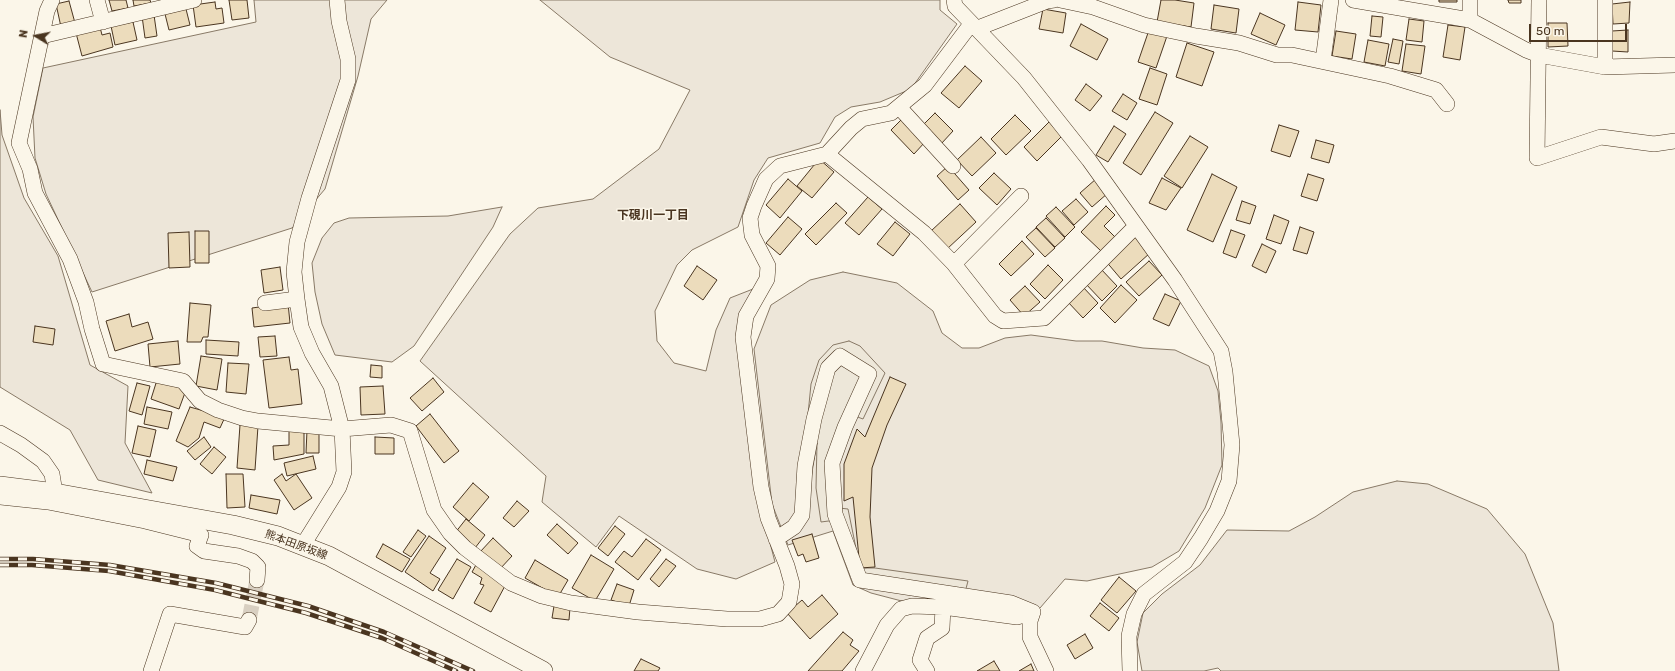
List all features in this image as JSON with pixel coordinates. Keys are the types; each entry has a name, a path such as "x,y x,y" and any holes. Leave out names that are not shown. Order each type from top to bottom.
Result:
{"main road":[{"name":"熊本田原坂線","path":"0,486 55,494 143,515 233,525 278,536 329,556 543,671"}],"street":[{"path":"52,0 47,11 19,143 30,169 35,193 70,259 86,302 92,329 103,364 183,381 200,402 242,418 258,421 342,429 391,425 410,431 434,510 450,533 465,548 511,583 542,596 571,603 638,612 727,619 760,619 778,614 788,602 792,584 768,518 761,487 743,337 746,316 767,279 768,266 752,235 750,218 766,178 780,166 827,154 851,128 862,120 891,113 925,85 975,26 1054,0"},
{"path":"97,0 103,22"},
{"path":"303,545 339,487 344,472 342,429 331,386 312,353 301,327 296,299 294,272 296,242 348,80 348,59 337,0"},
{"path":"954,0 955,6 1024,78 1090,160 1175,280 1221,351 1232,445 1229,481 1217,511 1185,562 1144,594 1134,614 1129,636 1130,671"},
{"path":"1060,0 1092,7 1144,25 1239,43 1277,55 1292,55 1361,69 1436,90 1447,104"},
{"path":"1323,61 1331,0"},
{"path":"1353,0 1401,4 1470,20 1526,50 1539,55 1605,67 1675,65"},
{"path":"1470,0 1470,20"},
{"path":"1539,0 1537,158 1601,137 1654,144 1675,141"},
{"path":"1605,0 1605,67"},
{"path":"42,36 185,1"},
{"path":"899,107 953,166"},
{"path":"827,154 924,233 954,264 995,316 1003,322 1044,318 1136,226"},
{"path":"954,264 1021,196"},
{"path":"265,303 296,299"},
{"path":"776,539 794,527 802,515 806,466 814,420 828,368 840,356 870,374 846,427 832,463 834,514 860,580 1010,603 1033,612"},
{"path":"0,433 21,445 43,461 52,474 55,494"},
{"path":"0,496 143,515 201,535 197,546 204,551 238,556 252,560 258,567 257,580"},
{"path":"863,671 887,626 901,609 912,606 943,607 1017,617 1033,612"},
{"path":"927,671 920,660 927,638 942,628 943,607"},
{"path":"1033,612 1030,621 1030,637 1046,671"},
{"path":"151,671 170,614 245,627 249,620"}],"shaded area":[{"path":"254,0 387,0 371,19 358,76 325,189 292,228 92,292 46,194 35,158 33,117 43,68 256,22"},
{"path":"540,0 940,0 940,10 957,24 911,89 880,102 851,107 835,117 820,143 768,158 754,180 738,227 692,250 677,265 655,311 657,341 674,363 706,371 716,330 730,298 753,289 744,310 756,490 775,562 736,579 697,569 619,516 596,547 542,502 546,476 420,361 510,234 538,208 593,199 659,149 690,90 610,57"},
{"path":"0,110 2,135 24,198 58,256 90,365 128,386 125,443 152,493 98,480 70,430 0,387"},
{"path":"502,207 493,227 414,346 392,362 335,355 322,324 315,292 312,263 322,238 334,223 349,218 448,216"},
{"path":"843,272 897,283 933,311 942,333 962,348 979,348 1005,338 1031,335 1076,341 1102,341 1143,348 1175,350 1209,366 1218,391 1221,422 1222,465 1205,508 1179,551 1152,567 1087,581 1065,579 1040,608 1016,622 917,605 871,593 853,585 833,531 788,545 772,504 754,349 771,305 810,280"},
{"path":"849,341 860,346 885,373 863,419 855,416 835,464 839,508 848,509 860,568 875,568 968,581 963,600 864,586 836,520 821,522 816,488 817,443 804,519 799,506 811,384 819,360 833,345"},
{"path":"1397,481 1428,484 1487,509 1525,554 1553,623 1559,671 1221,671 1218,668 1204,671 1142,671 1137,642 1143,613 1162,594 1200,565 1227,530 1289,531 1315,517 1353,492"}],"building":[{"path":"109,0 126,0 128,8 112,11"},
{"path":"133,0 150,0 151,3 134,6"},
{"path":"229,0 247,0 249,18 232,20"},
{"path":"1161,0 1175,0 1194,3 1191,27 1157,22"},
{"path":"1439,0 1457,0 1457,2 1439,2"},
{"path":"1508,0 1521,0 1521,3 1509,3"},
{"path":"69,1 75,23 61,27 56,4"},
{"path":"215,2 216,9 222,8 224,23 196,27 193,5"},
{"path":"1298,2 1321,5 1318,32 1295,30"},
{"path":"1630,2 1629,23 1613,24 1612,4"},
{"path":"1214,5 1239,9 1236,33 1211,29"},
{"path":"186,9 190,25 169,30 165,14"},
{"path":"1043,9 1066,13 1063,33 1039,29"},
{"path":"1260,13 1285,25 1276,45 1251,34"},
{"path":"154,15 157,36 145,38 142,16"},
{"path":"1372,16 1383,17 1381,37 1370,36"},
{"path":"1409,19 1424,21 1422,42 1406,40"},
{"path":"133,22 137,40 115,45 111,26"},
{"path":"1548,23 1567,23 1568,46 1548,47"},
{"path":"1081,24 1108,39 1097,60 1070,46"},
{"path":"1448,25 1465,27 1460,60 1443,57"},
{"path":"100,27 102,35 110,33 113,47 82,56 76,33"},
{"path":"1149,30 1167,36 1156,68 1138,62"},
{"path":"1628,30 1628,52 1612,51 1612,31"},
{"path":"1336,31 1356,34 1352,59 1332,56"},
{"path":"1393,39 1403,41 1399,64 1388,62"},
{"path":"1368,40 1389,44 1385,66 1364,62"},
{"path":"1187,43 1214,52 1202,86 1176,77"},
{"path":"1406,44 1425,46 1421,74 1402,71"},
{"path":"965,66 982,81 959,108 941,93"},
{"path":"1150,68 1167,74 1157,105 1139,99"},
{"path":"1086,84 1102,96 1090,111 1075,100"},
{"path":"1123,94 1137,103 1127,120 1112,111"},
{"path":"1155,112 1173,123 1141,175 1123,163"},
{"path":"935,113 953,131 941,144 922,126"},
{"path":"1015,115 1031,131 1006,155 991,139"},
{"path":"902,119 925,142 914,154 891,130"},
{"path":"1049,122 1062,136 1037,161 1024,147"},
{"path":"1279,125 1299,131 1290,157 1271,151"},
{"path":"1114,126 1126,134 1108,162 1096,155"},
{"path":"1190,136 1208,147 1182,188 1164,176"},
{"path":"981,137 996,153 972,176 957,160"},
{"path":"1316,140 1334,145 1329,163 1311,158"},
{"path":"819,159 834,172 812,198 797,186"},
{"path":"948,166 969,190 958,200 937,176"},
{"path":"994,173 1011,189 997,205 979,188"},
{"path":"1212,174 1237,187 1213,242 1187,230"},
{"path":"1308,174 1324,179 1317,201 1301,196"},
{"path":"1162,178 1181,188 1166,210 1149,203"},
{"path":"788,179 802,191 780,218 766,205"},
{"path":"1096,179 1108,193 1092,207 1080,193"},
{"path":"868,197 882,209 859,235 845,223"},
{"path":"1076,199 1088,212 1074,225 1062,211"},
{"path":"1242,201 1256,206 1250,224 1236,220"},
{"path":"836,203 847,213 816,245 805,234"},
{"path":"960,204 976,222 947,249 931,231"},
{"path":"1106,206 1115,215 1104,226 1115,237 1101,251 1081,232"},
{"path":"1056,207 1075,227 1065,237 1046,216"},
{"path":"1274,215 1289,221 1281,244 1266,239"},
{"path":"788,217 802,229 780,255 766,243"},
{"path":"1046,218 1065,238 1055,247 1036,227"},
{"path":"895,222 910,234 893,256 877,244"},
{"path":"1300,227 1314,232 1307,254 1293,250"},
{"path":"1036,228 1055,248 1045,257 1026,237"},
{"path":"1231,230 1245,235 1236,258 1223,253"},
{"path":"195,231 209,231 209,263 195,263"},
{"path":"189,232 190,267 169,268 168,233"},
{"path":"1134,234 1150,253 1121,279 1104,259"},
{"path":"1022,241 1034,254 1011,276 999,264"},
{"path":"1262,244 1276,251 1266,273 1252,266"},
{"path":"1149,261 1162,275 1139,296 1126,282"},
{"path":"1048,265 1063,280 1045,299 1030,284"},
{"path":"697,266 717,280 703,300 684,286"},
{"path":"280,267 283,290 264,293 261,270"},
{"path":"1100,268 1117,286 1102,301 1085,283"},
{"path":"1121,285 1137,300 1115,323 1100,308"},
{"path":"1025,286 1040,302 1024,316 1010,300"},
{"path":"1082,286 1098,303 1083,318 1067,301"},
{"path":"1165,294 1181,301 1169,326 1153,319"},
{"path":"190,303 211,305 208,337 203,337 201,342 187,342"},
{"path":"288,303 290,323 254,327 252,308"},
{"path":"129,314 132,327 148,322 153,339 115,351 106,321"},
{"path":"35,326 55,329 53,345 33,342"},
{"path":"275,336 277,356 260,357 258,337"},
{"path":"206,340 239,342 238,356 206,354"},
{"path":"178,341 180,364 150,367 148,344"},
{"path":"201,356 222,359 217,390 196,386"},
{"path":"289,357 291,370 298,369 302,404 269,408 263,360"},
{"path":"228,363 249,364 246,394 226,392"},
{"path":"371,365 382,366 382,378 370,377"},
{"path":"890,377 906,384 887,425 872,468 870,517 875,567 860,568 853,497 844,501 844,464 857,429 865,437"},
{"path":"433,378 444,392 422,411 410,398"},
{"path":"157,380 186,390 179,409 151,399"},
{"path":"137,383 150,386 142,415 129,411"},
{"path":"383,386 385,414 361,415 360,387"},
{"path":"147,407 172,412 168,429 144,424"},
{"path":"190,407 225,417 220,428 204,422 199,438 188,447 176,441"},
{"path":"430,414 459,451 444,463 416,426"},
{"path":"240,425 258,426 255,470 237,468"},
{"path":"138,426 156,430 150,457 132,453"},
{"path":"289,430 304,430 304,454 274,460 273,446 289,445"},
{"path":"307,430 319,430 319,453 306,453"},
{"path":"204,437 211,447 195,460 187,451"},
{"path":"375,437 394,438 394,454 375,454"},
{"path":"214,447 226,457 212,474 200,464"},
{"path":"313,456 316,469 287,476 284,463"},
{"path":"147,460 177,467 173,481 144,474"},
{"path":"226,474 243,474 245,507 227,508"},
{"path":"282,474 286,481 296,474 312,498 294,510 274,480"},
{"path":"473,483 489,497 469,521 453,507"},
{"path":"251,495 280,500 277,514 249,508"},
{"path":"517,501 529,511 514,527 503,518"},
{"path":"466,519 485,535 475,548 455,533"},
{"path":"557,524 578,543 568,554 547,535"},
{"path":"615,526 625,534 608,556 598,548"},
{"path":"418,530 426,536 411,557 403,552"},
{"path":"812,534 819,558 806,562 803,554 798,556 792,540"},
{"path":"429,536 446,548 430,573 440,579 433,591 405,572"},
{"path":"493,538 512,556 499,570 480,552"},
{"path":"646,539 661,550 638,580 615,562 624,551 632,557"},
{"path":"383,544 410,559 402,572 376,557"},
{"path":"591,555 614,569 595,601 572,588"},
{"path":"457,559 471,567 453,599 438,590"},
{"path":"666,559 676,566 659,587 650,579"},
{"path":"535,560 568,580 558,597 525,578"},
{"path":"477,563 506,584 491,612 474,603 484,585 480,584 482,578 472,572"},
{"path":"1119,577 1136,591 1117,613 1101,600"},
{"path":"617,584 634,590 629,606 611,600"},
{"path":"822,595 838,614 810,639 787,613 802,600 808,607"},
{"path":"1100,603 1119,618 1109,631 1090,616"},
{"path":"554,606 570,608 569,620 552,618"},
{"path":"843,632 853,640 850,645 859,651 842,671 808,671"},
{"path":"1085,634 1093,648 1075,659 1067,645"},
{"path":"641,659 660,668 658,671 634,671"},
{"path":"994,661 1000,671 977,671"},
{"path":"1031,664 1034,671 1019,671"}],"tunnel":[{"path":"249,620 257,580"}],"railway":[{"path":"0,559 33,559 110,565 216,583 308,606 384,632 473,671"},
{"path":"0,565 32,565 109,571 215,590 306,613 382,638 456,671"}],"district":[{"name":"下硯川一丁目","path":"653,216"}]}
